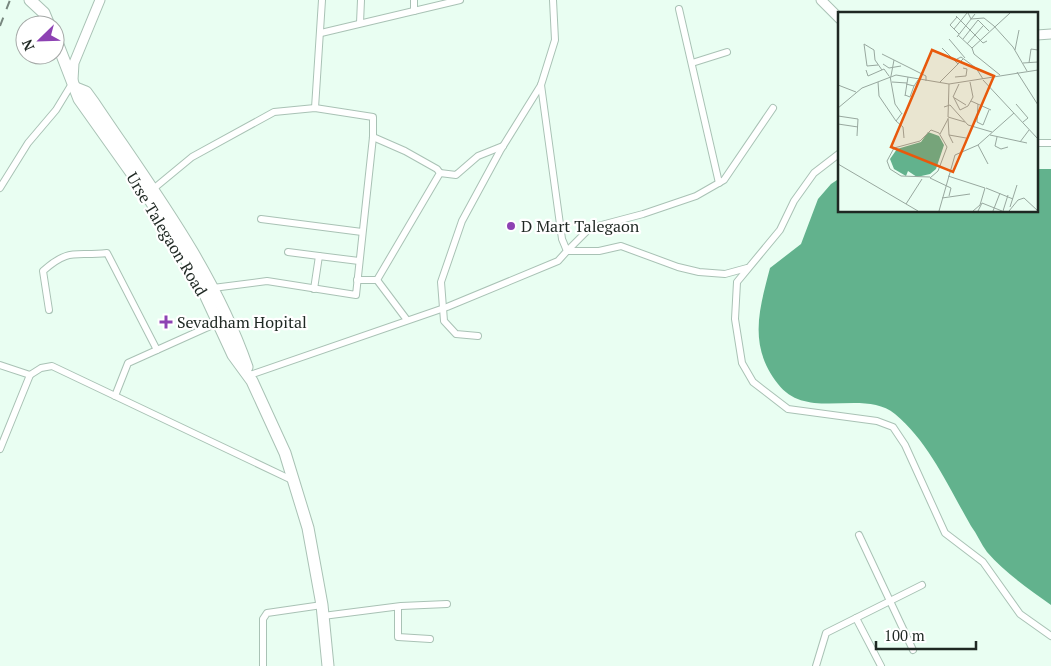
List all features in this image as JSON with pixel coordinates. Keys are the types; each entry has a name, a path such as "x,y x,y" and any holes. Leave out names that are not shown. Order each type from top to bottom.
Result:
{"highway":[{"path":"30,0 45,15"},
{"name":"Urse Talegaon Road","path":"65,59 78,87 79,99 150,192 198,282 233,355 251,378 285,453 308,528 323,611 328,666"},
{"path":"150,192 185,237 213,288 241,350 251,378"}],"main road":[{"path":"78,87 74,63 100,0"},
{"path":"821,0 838,17"},
{"path":"1038,35 1051,34"}],"street":[{"path":"315,108 322,0"},
{"path":"360,24 362,0"},
{"path":"414,0 414,11"},
{"path":"320,33 455,0"},
{"path":"478,336 456,334 444,321 442,282 462,221 502,146 541,85 555,40 553,0"},
{"path":"679,9 719,183"},
{"path":"692,63 727,52"},
{"path":"541,85 562,239 567,250"},
{"path":"0,188 28,144 78,87"},
{"path":"150,192 192,157 274,112 315,108 372,117 373,137 356,295 267,281 213,288"},
{"path":"251,378 443,308 558,261 590,228 696,196 719,183 735,167 773,108"},
{"path":"373,137 405,151 437,169 440,173 456,175 478,156 502,146"},
{"path":"1038,143 1051,143"},
{"path":"838,155 814,173 794,201 780,230 737,282 736,319 742,363 753,382 777,403 795,412 877,421 893,427 904,445 945,534 983,562 1020,614 1051,636"},
{"path":"377,280 440,173"},
{"path":"261,219 362,232"},
{"path":"567,250 600,251 620,246 678,267 699,272 724,274 748,268"},
{"path":"288,252 359,261"},
{"path":"49,310 42,271 55,260 69,253 107,253 157,350"},
{"path":"314,289 319,256"},
{"path":"357,280 377,280"},
{"path":"377,280 407,320"},
{"path":"115,396 128,363 217,323"},
{"path":"0,365 30,375"},
{"path":"0,449 30,375 41,368 52,366 295,482"},
{"path":"859,535 913,650"},
{"path":"816,666 826,633 922,585"},
{"path":"263,666 263,619 267,613 447,604"},
{"path":"398,607 398,637 430,639"},
{"path":"856,618 882,666"}],"shaded area":[{"path":"1038,169 1051,169 1051,605 1009,574 987,552 938,466 918,438 895,414 882,407 867,404 804,401 790,395 778,384 769,370 759,342 759,328 762,298 770,268 801,244 818,199 831,184 838,179 838,212 1038,212"}],"railway":[{"path":"0,26 10,0"}],"place":[{"name":"D Mart Talegaon","path":"511,226"},
{"name":"Sevadham Hopital","path":"166,322"}]}
